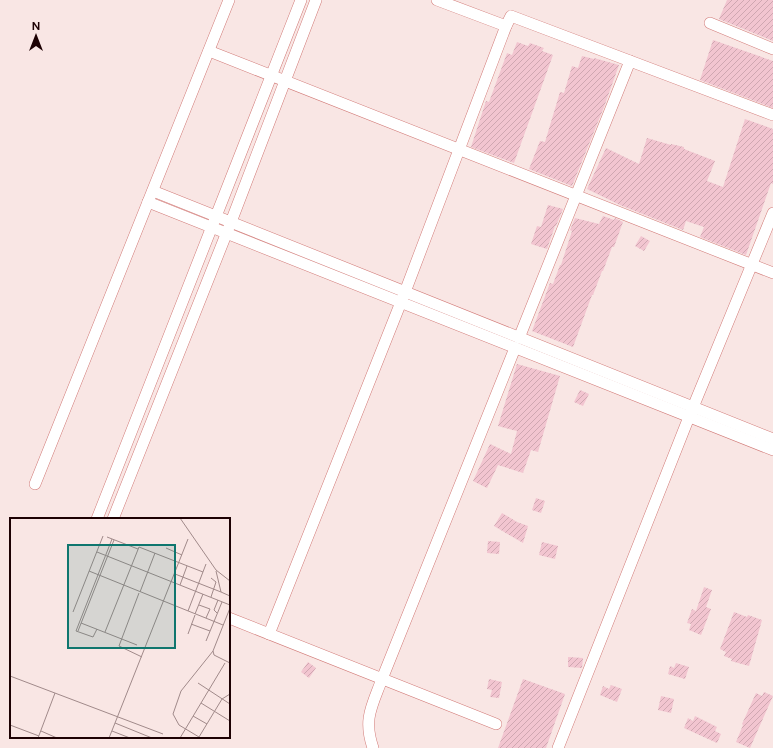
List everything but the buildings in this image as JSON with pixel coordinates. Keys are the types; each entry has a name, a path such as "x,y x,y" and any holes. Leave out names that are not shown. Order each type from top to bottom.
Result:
{"street":[{"path":"35,484 229,0"},
{"path":"97,518 301,0"},
{"path":"113,518 227,233 316,0"},
{"path":"437,0 506,26"},
{"path":"269,634 403,297 511,16 773,115"},
{"path":"710,23 773,49"},
{"path":"209,50 773,273"},
{"path":"373,748 369,735 368,717 382,679 630,61"},
{"path":"152,191 231,222 403,297 691,412 773,450"},
{"path":"148,202 227,233 403,297"},
{"path":"558,748 691,412 773,212"},
{"path":"691,412 773,439"},
{"path":"230,618 496,724"}]}
